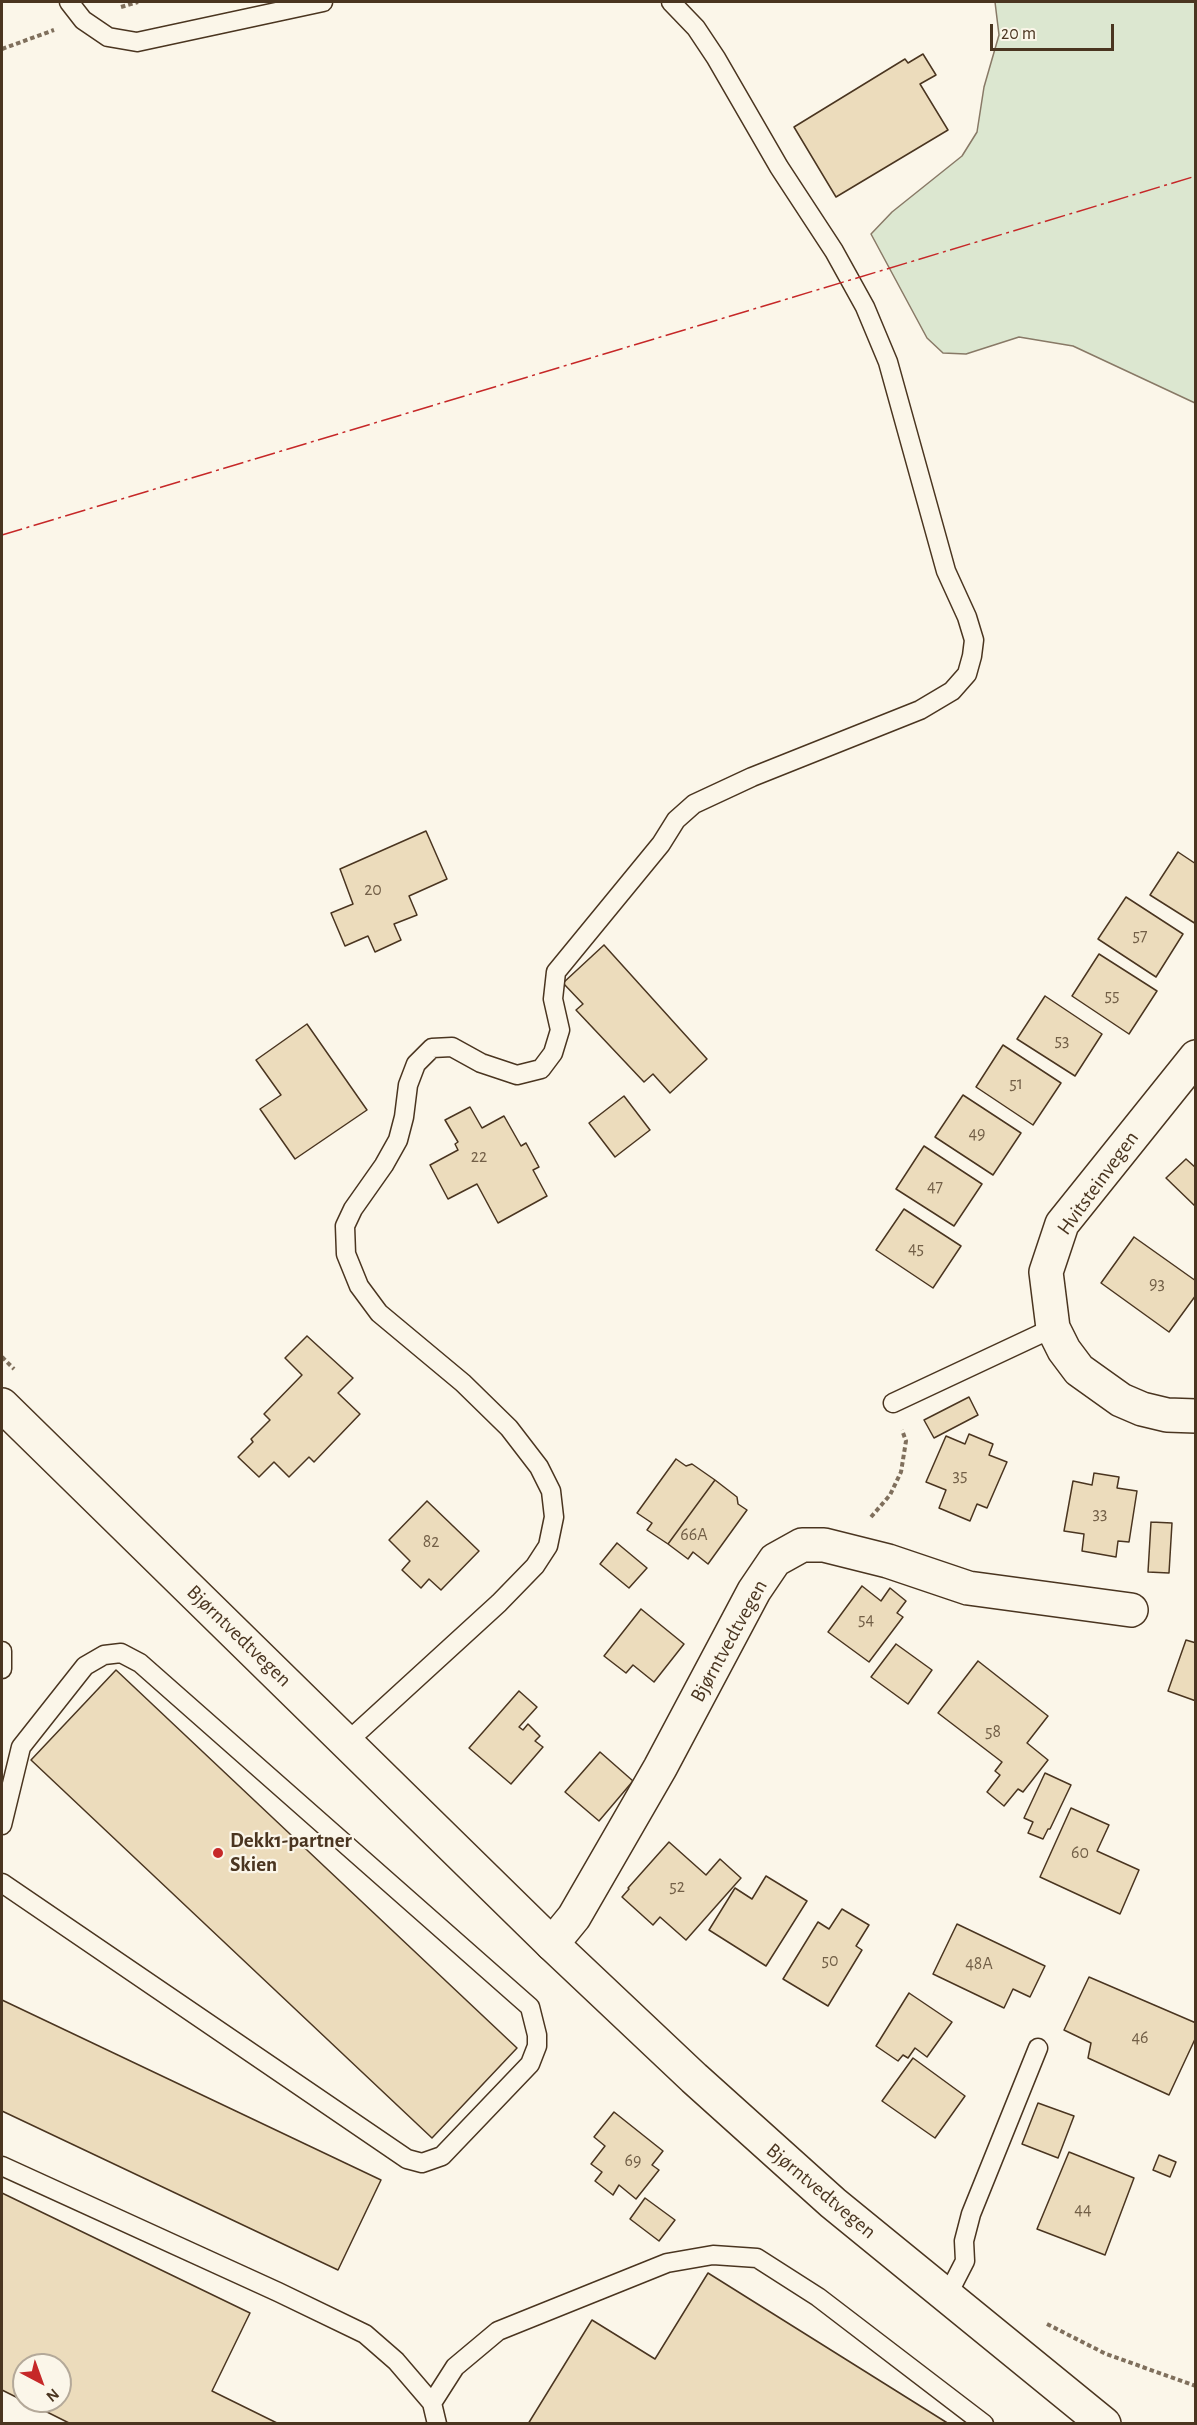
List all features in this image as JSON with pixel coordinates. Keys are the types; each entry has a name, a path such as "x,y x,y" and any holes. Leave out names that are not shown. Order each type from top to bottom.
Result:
{"main road":[{"name":"Hvitsteinvegen","path":"1196,1057 1062,1224 1046,1272 1053,1328 1064,1350 1079,1370 1121,1400 1167,1415 1196,1416"},
{"name":"Bjørntvedtvegen","path":"2,1405 552,1944 760,2139 833,2203 1104,2424"},
{"name":"Bjørntvedtvegen","path":"552,1944 574,1917 649,1788 754,1591 775,1560 802,1545 824,1545 888,1561 968,1588 1131,1610"}],"lane":[{"path":"69,2 83,20 108,37 136,42 323,2"},
{"path":"347,1742 499,1603 535,1566 548,1546 554,1517 551,1491 539,1467 509,1428 464,1383 379,1313 360,1286 346,1254 345,1226 353,1209 384,1165 398,1140 408,1086 416,1064 432,1048 452,1047 482,1063 517,1075 541,1069 553,1053 560,1030 553,999 556,972 661,844 676,820 694,804 753,777 920,710 952,691 967,674 972,656 974,640 967,617 946,571 888,362 865,307 834,251 779,167 717,58 696,28 671,2"},
{"path":"893,1403 1053,1328"},
{"path":"2,1651 2,1669"},
{"path":"2,1825 21,1748 85,1665 104,1655 121,1653 140,1663 530,2007 537,2035 537,2046 530,2064 442,2156 422,2163 406,2158 2,1882"},
{"path":"947,2296 965,2261 964,2241 971,2214 1038,2048"},
{"path":"2,2166 365,2334 396,2361 432,2403 437,2424"},
{"path":"432,2403 455,2367 498,2331 667,2263 713,2255 757,2258 818,2296 984,2424"}],"path":[{"path":"824,1545 872,1516 890,1495 901,1472 906,1441 893,1403"}],"green space":[{"path":"995,2 1195,2 1195,403 1073,346 1019,337 966,354 943,353 927,338 871,234 892,212 962,156 977,132 984,87 999,35"}],"building":[{"path":"923,54 936,75 920,84 948,130 836,197 794,127 905,59 908,63"},
{"path":"426,831 447,879 409,896 417,915 394,924 401,940 375,952 368,936 345,946 331,913 353,904 340,869"},
{"path":"1178,852 1196,864 1196,924 1150,895"},
{"path":"1126,897 1183,934 1156,977 1098,939"},
{"path":"604,945 707,1059 670,1093 653,1074 644,1082 576,1010 583,1004 563,983"},
{"path":"1099,954 1157,991 1129,1034 1072,996"},
{"path":"1045,996 1102,1034 1075,1076 1017,1039"},
{"path":"307,1024 367,1110 295,1159 260,1109 281,1095 256,1060"},
{"path":"1003,1045 1061,1083 1033,1125 976,1087"},
{"path":"963,1095 1021,1133 993,1175 935,1137"},
{"path":"624,1096 650,1130 615,1157 589,1123"},
{"path":"470,1107 482,1128 504,1116 521,1146 526,1143 539,1167 533,1170 547,1196 498,1223 477,1184 448,1199 430,1165 458,1150 455,1144 458,1142 445,1120"},
{"path":"924,1146 982,1184 954,1226 896,1189"},
{"path":"1186,1159 1196,1168 1196,1207 1166,1178"},
{"path":"904,1209 961,1246 933,1288 876,1250"},
{"path":"1134,1237 1196,1281 1196,1295 1169,1332 1101,1283"},
{"path":"307,1336 353,1378 338,1393 360,1414 314,1462 309,1457 289,1477 274,1462 259,1477 238,1457 253,1442 251,1439 270,1420 264,1414 302,1375 285,1358"},
{"path":"969,1397 978,1415 934,1438 924,1420"},
{"path":"969,1434 993,1444 989,1455 1007,1462 987,1508 977,1504 970,1521 939,1508 946,1490 926,1482 946,1436 965,1444"},
{"path":"676,1459 686,1466 692,1464 715,1480 668,1544 647,1530 652,1523 637,1513"},
{"path":"1094,1473 1119,1477 1117,1488 1137,1491 1129,1542 1118,1541 1116,1557 1082,1551 1084,1534 1064,1531 1073,1481 1092,1485"},
{"path":"715,1480 737,1497 738,1504 747,1510 708,1564 693,1552 688,1559 668,1544"},
{"path":"427,1501 479,1551 441,1590 429,1579 421,1588 402,1570 410,1561 389,1540"},
{"path":"1151,1522 1172,1523 1169,1573 1148,1572"},
{"path":"617,1543 647,1568 629,1588 600,1564"},
{"path":"862,1586 881,1601 890,1588 906,1601 897,1613 903,1617 869,1662 828,1632"},
{"path":"641,1609 684,1644 654,1682 633,1665 626,1673 604,1656"},
{"path":"1186,1640 1196,1643 1196,1701 1168,1691"},
{"path":"896,1644 932,1670 908,1704 871,1677"},
{"path":"978,1661 1048,1716 1027,1743 1048,1760 1023,1792 1018,1789 1004,1806 987,1792 1000,1775 995,1771 1002,1762 938,1713"},
{"path":"116,1670 517,2048 432,2138 31,1760"},
{"path":"519,1691 537,1707 519,1727 523,1730 528,1724 540,1736 535,1741 543,1747 511,1784 469,1748"},
{"path":"600,1752 633,1781 599,1821 565,1792"},
{"path":"1045,1773 1071,1785 1043,1839 1028,1833 1033,1822 1024,1818"},
{"path":"1071,1808 1109,1825 1097,1851 1139,1870 1120,1914 1040,1877"},
{"path":"669,1842 706,1875 720,1859 741,1878 686,1940 660,1917 653,1925 622,1897"},
{"path":"766,1876 807,1901 766,1966 709,1930 735,1888 752,1899"},
{"path":"842,1909 869,1925 856,1946 862,1950 828,2006 783,1979 818,1922 829,1929"},
{"path":"957,1924 1045,1966 1030,1997 1013,1989 1004,2008 933,1974"},
{"path":"1089,1977 1196,2023 1196,2037 1169,2095 1088,2058 1091,2043 1064,2030"},
{"path":"909,1993 952,2022 927,2057 915,2048 908,2058 903,2055 898,2061 876,2046"},
{"path":"2,2000 381,2180 338,2270 2,2111"},
{"path":"913,2058 965,2096 935,2138 882,2101"},
{"path":"1038,2103 1074,2116 1058,2158 1022,2144"},
{"path":"614,2112 663,2151 652,2165 659,2170 636,2199 619,2185 613,2195 595,2181 602,2172 591,2164 605,2146 594,2137"},
{"path":"1069,2152 1134,2178 1105,2255 1037,2229"},
{"path":"1159,2155 1176,2162 1170,2177 1153,2170"},
{"path":"2,2193 250,2313 212,2391 279,2424 71,2424 49,2413 72,2413 72,2353 12,2353 12,2395 2,2390"},
{"path":"645,2198 675,2220 659,2241 630,2219"},
{"path":"708,2273 949,2424 528,2424 592,2320 655,2359"}],"power":[{"path":"2,535 1196,176"}],"place":[{"name":"Dekk1-partner Skien","path":"218,1853"}]}
